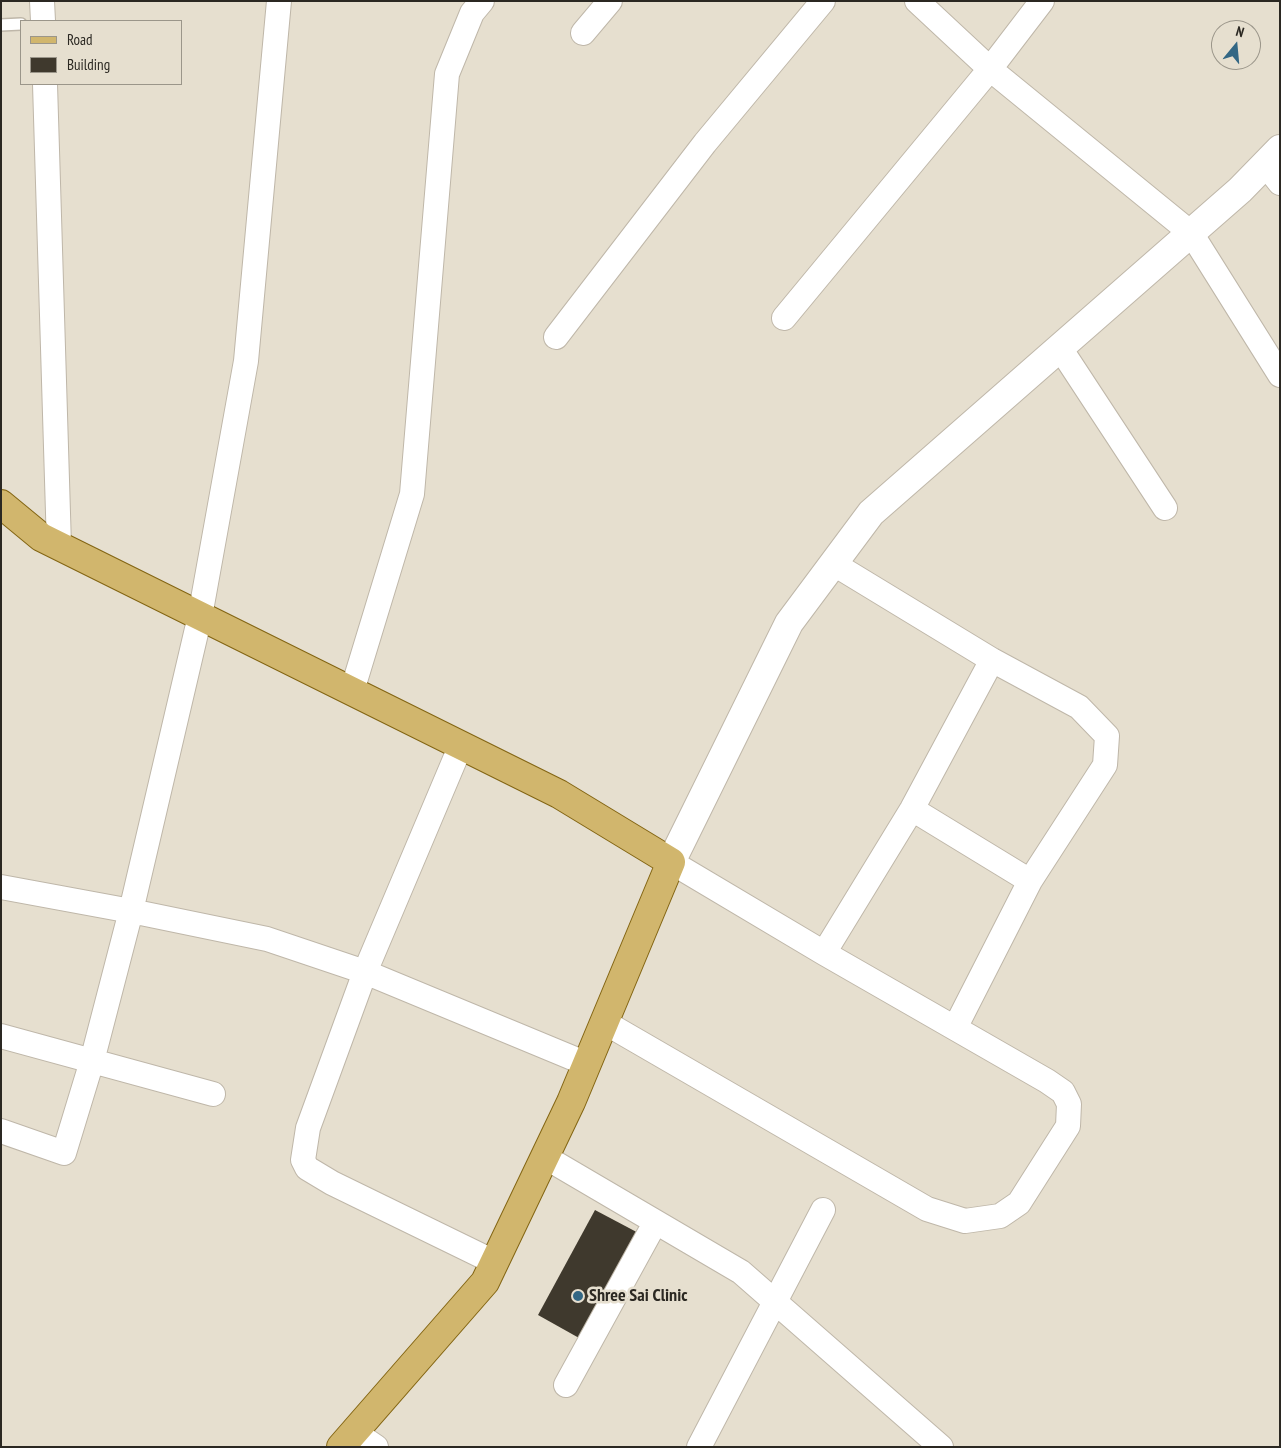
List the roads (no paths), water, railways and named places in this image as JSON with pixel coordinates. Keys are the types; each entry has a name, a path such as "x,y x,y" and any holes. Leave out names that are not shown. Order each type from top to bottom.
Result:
{"main road":[{"path":"1,504 41,538 559,794 671,862 571,1102 485,1282 347,1439"}],"street":[{"path":"42,1 43,20"},
{"path":"1,1131 64,1153 92,1061 131,911 200,616 246,361 279,1"},
{"path":"352,691 412,494 447,74 472,13 482,1"},
{"path":"583,33 610,1"},
{"path":"556,337 705,143 823,1"},
{"path":"917,1 990,69 1191,233 1280,375"},
{"path":"784,318 990,69 1042,1"},
{"path":"44,85 58,546"},
{"path":"604,1022 927,1209 965,1221 1000,1216 1019,1203 1068,1126 1069,1104 1063,1092 671,862 789,623 871,514 1240,190 1275,166"},
{"path":"1060,348 1165,508"},
{"path":"834,564 992,660 1079,707 1107,736 1104,765 1030,881 956,1028"},
{"path":"824,953 912,809 992,660"},
{"path":"462,746 364,972 308,1128 303,1160 307,1168 332,1183 494,1262"},
{"path":"912,809 1030,881"},
{"path":"2,890 131,911 267,939 364,972 587,1064"},
{"path":"1,1036 213,1094"},
{"path":"545,1157 741,1272 941,1447"},
{"path":"699,1447 823,1210"},
{"path":"566,1385 655,1223"},
{"path":"347,1439 376,1447"}],"lane":[{"path":"1,25 20,24"}],"place":[{"name":"Shree Sai Clinic","path":"578,1296"}]}
